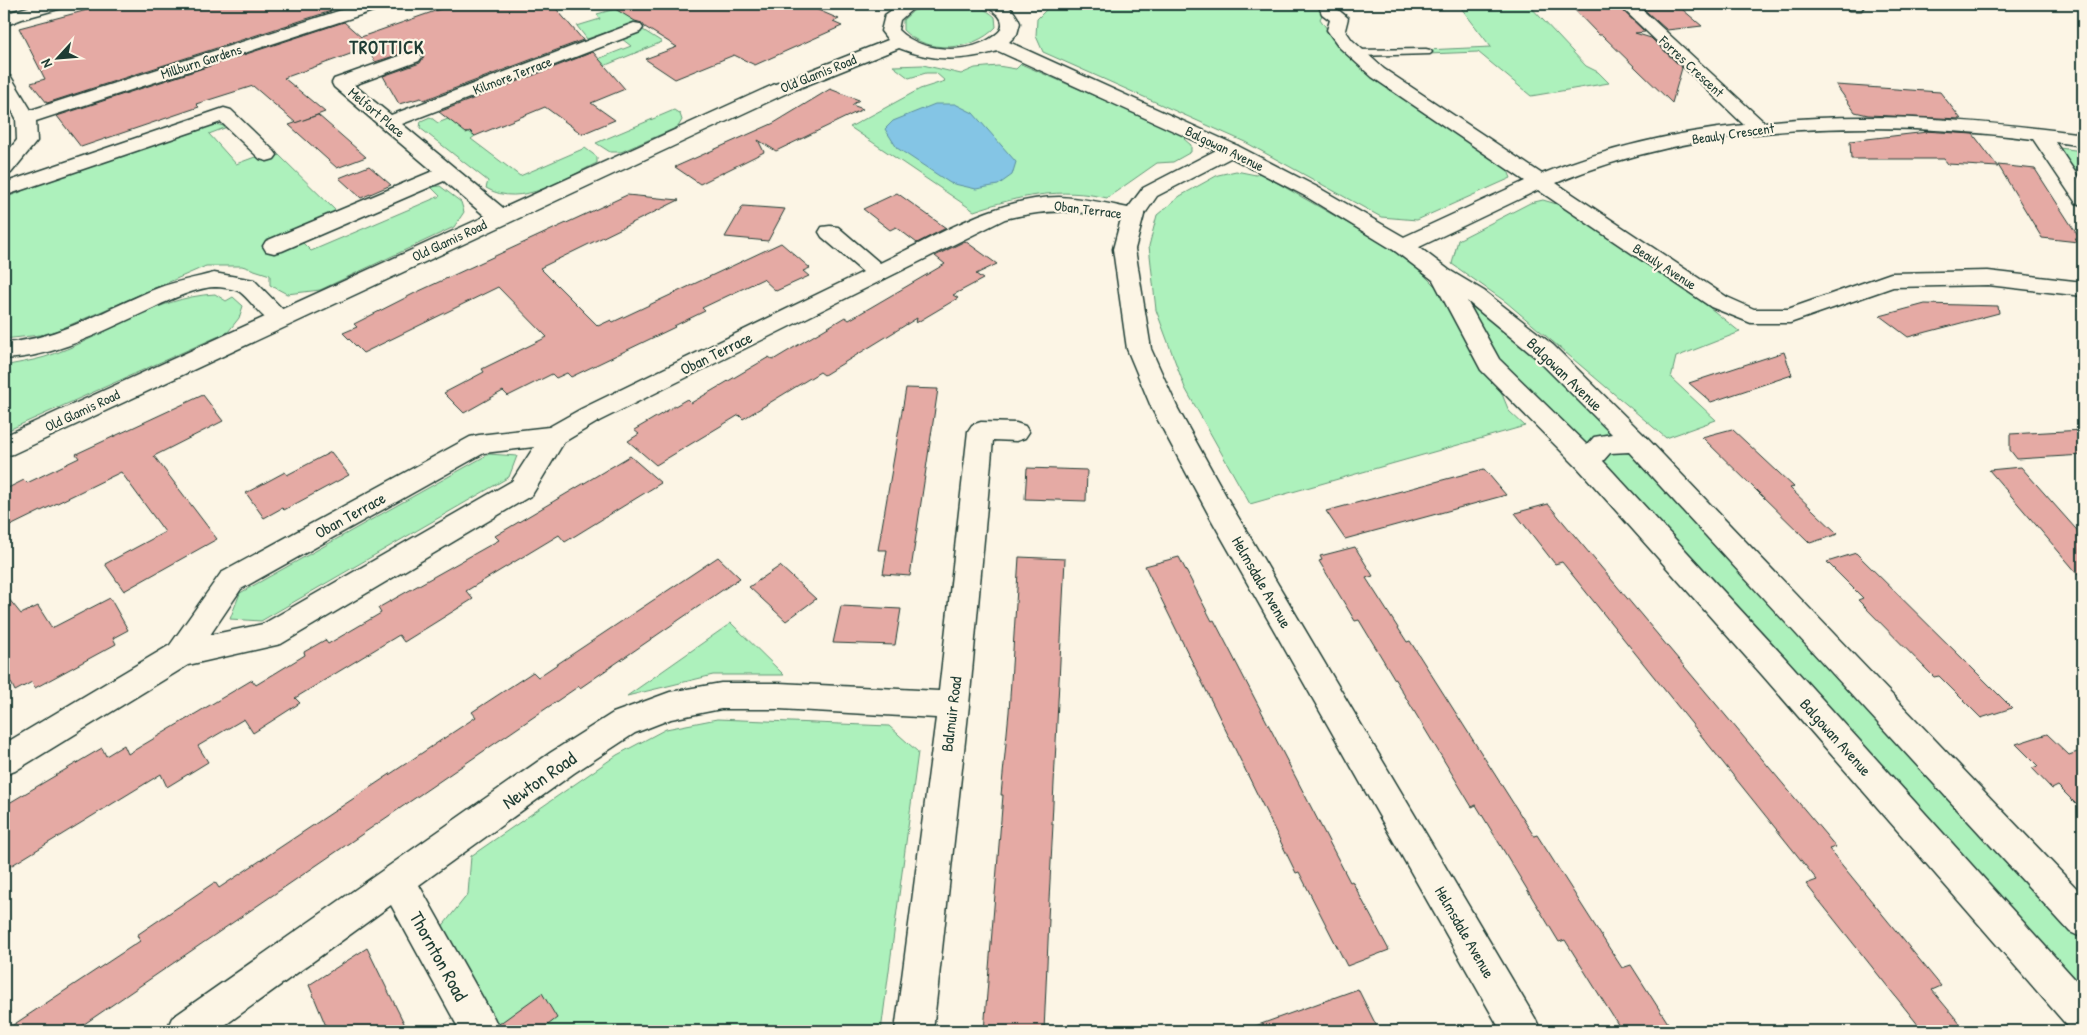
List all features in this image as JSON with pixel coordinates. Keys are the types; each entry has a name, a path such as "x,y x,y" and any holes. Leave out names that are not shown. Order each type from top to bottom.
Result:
{"street":[{"path":"4,21 16,15 56,4"},
{"name":"Millburn Gardens","path":"26,118 376,4"},
{"path":"910,4 894,14 889,23 890,33 898,42 915,50 943,54 958,54 979,50 996,43 1008,34 1011,23 1007,8"},
{"name":"Beauly Avenue","path":"1326,4 1328,10 1339,18 1336,30 1378,73 1719,302 1751,316 1790,316 1891,280 1988,278 2083,289"},
{"name":"Forres Crescent","path":"1626,4 1758,127"},
{"name":"Kilmore Terrace","path":"390,122 634,28"},
{"name":"Old Glamis Road","path":"4,446 780,89 898,42"},
{"name":"Balgowan Avenue","path":"996,43 1231,150 1312,192 1403,246 1442,275 1476,296 1544,351 1636,443 2083,920"},
{"name":"Melfort Place","path":"412,57 341,83 390,122 500,217"},
{"path":"4,81 26,118 27,141 4,168"},
{"path":"4,190 224,114 267,155"},
{"name":"Beauly Crescent","path":"1403,246 1538,182 1603,159 1658,145 1758,127 1842,123 1934,125 2039,134 2083,140"},
{"path":"2039,134 2083,199"},
{"name":"Helmsdale Avenue","path":"1231,150 1150,192 1133,215 1124,249 1139,349 1165,410 1226,520 1522,1031"},
{"path":"274,246 447,172"},
{"name":"Oban Terrace","path":"181,654 231,581 479,444 555,436 590,415 998,214 1024,207 1050,204 1079,205 1133,215"},
{"path":"830,232 878,273"},
{"name":"Balgowan Avenue","path":"1442,275 1490,364 1587,461 1787,682 2083,1016"},
{"path":"4,351 22,350 68,338 168,292 214,280 246,285 280,318"},
{"name":"Balmuir Road","path":"914,1031 952,705 981,432 1016,432"},
{"name":"Oban Terrace","path":"4,761 181,654 270,636 522,488 555,436"},
{"path":"1587,461 1603,444 1636,443"},
{"name":"Newton Road","path":"185,1031 562,763 624,723 670,706 721,696 779,696 952,705"},
{"name":"Thornton Road","path":"397,881 481,1031"}],"lane":[{"path":"1357,53 1426,52"}],"green space":[{"path":"633,4 648,18 587,39 577,26 600,19 597,14"},
{"path":"935,4 974,5 995,17 996,27 975,41 949,47 924,43 913,38 903,30 903,20 913,11"},
{"path":"1052,4 1321,4 1323,13 1320,19 1338,45 1370,75 1507,168 1511,178 1417,220 1381,217 1245,142 1043,52 1036,36 1037,19"},
{"path":"1458,4 1528,4 1586,66 1598,72 1609,83 1531,96 1478,52 1428,54 1425,50 1491,47"},
{"path":"643,30 662,42 531,96 522,89 631,46 622,39"},
{"path":"1021,64 1187,136 1184,139 1191,145 1191,152 1173,162 1157,163 1107,198 1073,193 1056,193 1023,197 974,211 850,127 920,89 945,81 936,73 926,73 909,78 893,66 923,65 961,74 975,68 998,66 1016,69"},
{"path":"674,110 680,114 682,120 678,127 621,152 610,152 596,143"},
{"path":"430,117 438,123 448,119 475,136 471,139 520,176 585,148 597,157 597,163 543,189 514,195 500,194 486,188 488,181 420,128 421,121"},
{"path":"216,124 227,127 209,134 236,164 255,157 279,155 336,211 264,242 273,253 301,241 311,251 440,196 431,187 440,186 461,202 464,212 454,227 320,290 287,294 270,285 270,275 242,266 206,266 49,334 4,339 4,198 21,192 27,186 202,126"},
{"path":"2059,148 2083,151 2083,173 2075,170"},
{"path":"1236,171 1256,175 1260,173 1410,261 1443,294 1497,382 1509,411 1525,426 1250,504 1185,388 1156,310 1149,246 1157,215 1180,196 1218,175"},
{"path":"1543,200 1560,205 1689,291 1740,332 1676,357 1671,378 1716,420 1666,438 1506,302 1452,264 1458,240 1530,203"},
{"path":"215,294 226,301 233,297 243,306 239,318 228,332 4,432 4,366 40,358 66,349 170,303 192,297"},
{"path":"1470,298 1536,353 1617,435 1596,437 1583,447 1501,367 1463,300"},
{"path":"1609,451 1625,451 1640,458 2083,933 2083,1000 1602,467 1601,457"},
{"path":"489,454 517,456 509,477 261,621 230,619 240,593"},
{"path":"731,623 784,675 713,675 627,696"},
{"path":"717,719 889,726 918,752 881,1031 500,1031 441,928 468,894 471,856 617,755 666,729"}],"water":[{"path":"935,104 955,104 973,113 1016,162 1012,175 998,185 976,189 950,183 897,148 885,129 893,121"}],"building":[{"path":"88,4 322,4 331,11 47,103 31,83 45,79 19,28 91,9"},
{"path":"455,4 552,4 583,40 424,100 421,98 399,104 383,76 420,63 424,56 419,51 413,50 375,62 367,48 284,78 325,112 296,123 253,86 196,104 199,107 81,147 57,116 344,22 361,37"},
{"path":"607,4 804,4 839,19 833,22 842,26 755,65 734,55 675,79 645,59 677,47 645,27 642,23 635,21"},
{"path":"1569,4 1616,4 1645,32 1635,33 1651,38 1682,68 1672,103 1602,35 1599,35"},
{"path":"1638,4 1676,4 1702,26 1667,30"},
{"path":"593,52 625,89 591,103 615,120 582,134 545,107 475,136 470,131 466,133 439,112"},
{"path":"1836,85 1940,92 1961,119 1868,115 1855,112"},
{"path":"830,89 859,100 852,105 863,109 776,151 758,140 764,152 700,184 675,167 774,123"},
{"path":"318,115 366,157 337,168 289,125"},
{"path":"1924,131 1973,134 1998,167 1948,164 1944,159 1851,159 1850,141 1927,132"},
{"path":"1998,165 2035,169 2080,239 2075,238 2078,242 2042,238"},
{"path":"369,166 391,185 361,198 339,178"},
{"path":"897,193 946,228 917,243 896,227 890,230 863,209"},
{"path":"627,195 679,200 540,268 598,326 611,320 613,322 781,243 810,268 803,271 809,276 776,291 763,279 702,308 705,311 675,327 571,377 567,373 556,378 552,374 508,396 503,391 464,413 444,393 484,372 482,369 547,337 498,287 363,353 343,333 357,327 354,324 415,293"},
{"path":"743,206 785,209 768,241 725,237"},
{"path":"965,241 997,264 976,274 983,279 953,295 958,298 916,323 917,318 824,375 820,372 743,419 739,415 656,465 628,441 639,434 634,430 687,399 691,403 769,357 773,360 845,317 849,320 945,264 935,256"},
{"path":"1925,304 1998,306 1999,313 1908,337 1880,316"},
{"path":"1784,352 1792,375 1711,402 1689,383"},
{"path":"906,388 938,389 910,576 883,574 887,550 878,550"},
{"path":"203,395 223,421 154,456 217,539 124,591 105,564 165,532 121,472 4,529 4,490 24,480 27,483 79,458 76,454"},
{"path":"1732,429 1794,487 1790,488 1838,534 1810,543 1702,437"},
{"path":"2083,430 2083,455 2017,459 2010,450 2010,434"},
{"path":"331,452 349,475 284,510 282,508 264,518 246,493 285,472 287,475"},
{"path":"630,456 661,483 565,542 559,535 466,591 473,599 404,642 399,635 295,698 300,703 253,733 244,719 198,746 208,762 167,787 161,774 4,870 4,806 102,748 106,756 124,745 128,754 252,680 256,685 305,655 304,652 325,640 328,644 381,613 378,608 499,540 495,536"},
{"path":"2021,467 2083,537 2083,580 1989,470"},
{"path":"1027,468 1087,470 1086,501 1025,499"},
{"path":"1484,469 1506,495 1345,539 1326,511"},
{"path":"1548,504 1836,847 1829,849 1941,986 1932,990 1966,1031 1923,1031 1806,884 1817,880 1562,562 1555,564 1515,513"},
{"path":"1355,547 1373,576 1366,578 1407,642 1410,641 1534,836 1537,835 1622,968 1631,965 1673,1031 1622,1031 1565,940 1559,942 1476,805 1472,807 1359,620 1355,621 1319,561 1322,560 1320,556"},
{"path":"1856,553 2012,708 1981,718 1939,676 1934,677 1858,600 1863,598 1827,562"},
{"path":"718,557 740,578 74,1031 4,1031 140,941 137,935 215,882 219,888 476,717 472,712 533,672 538,677"},
{"path":"1019,557 1065,559 1044,1031 984,1031 1003,795 1001,795 1009,712"},
{"path":"1179,557 1212,621 1214,620 1350,882 1352,881 1389,950 1347,966 1299,872 1296,873 1145,566"},
{"path":"780,566 816,599 786,621 749,587"},
{"path":"4,593 21,614 38,606 52,628 110,598 128,630 113,638 116,644 35,688 32,682 15,691 4,668"},
{"path":"841,606 901,609 895,645 833,643"},
{"path":"2047,734 2069,755 2083,750 2083,811 2058,786 2052,789 2032,768 2038,766 2016,744"},
{"path":"367,948 408,1031 328,1031 309,985"},
{"path":"1358,989 1379,1031 1251,1031 1250,1028"},
{"path":"542,993 557,1018 540,1031 502,1031 499,1024"}],"district":[{"name":"TROTTICK","path":"387,47"}]}
